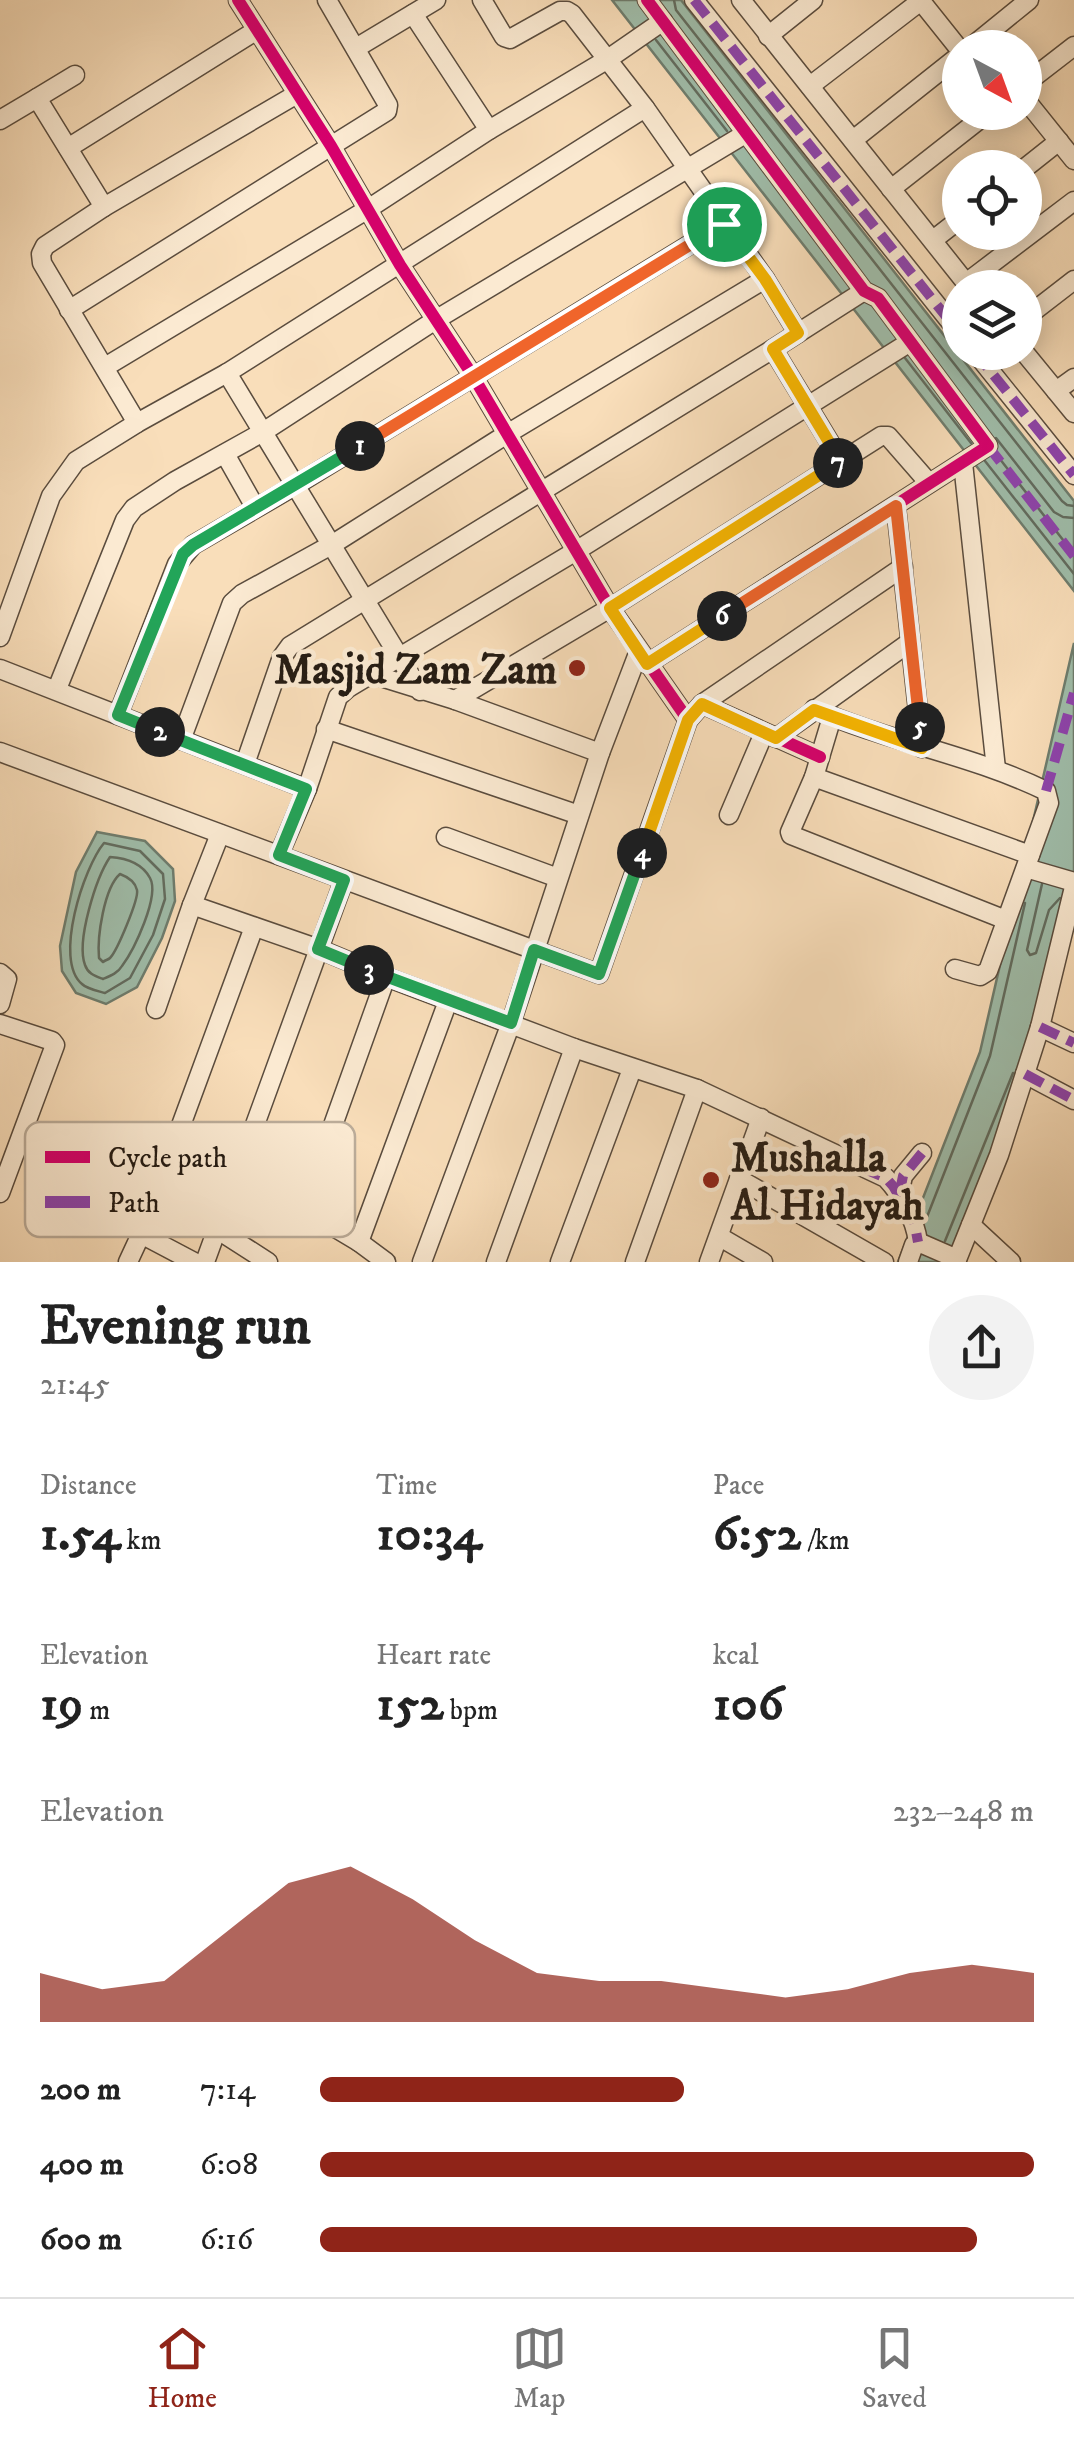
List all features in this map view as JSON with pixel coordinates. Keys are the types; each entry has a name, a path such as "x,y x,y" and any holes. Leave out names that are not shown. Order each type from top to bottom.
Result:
{"street":[{"path":"238,0 331,146 400,265 473,376 610,608 688,720"},
{"path":"69,310 387,110 388,105 327,0"},
{"path":"356,48 436,0"},
{"path":"482,0 504,36 510,39 560,11 567,11 645,108 765,279 798,333"},
{"path":"422,1262 511,1023 600,753 643,657 896,506 988,446 878,298 864,291 647,0"},
{"path":"694,0 942,311"},
{"path":"741,0 956,270"},
{"path":"768,36 812,0"},
{"path":"810,86 921,0 943,30"},
{"path":"992,30 1029,0"},
{"path":"413,14 489,130"},
{"path":"105,367 368,209 663,21"},
{"path":"68,148 257,30"},
{"path":"1042,72 1073,50"},
{"path":"853,140 942,68"},
{"path":"0,120 75,74"},
{"path":"137,424 69,310 41,254 45,246 104,206 297,94"},
{"path":"37,98 104,206"},
{"path":"0,636 51,496 76,461 228,372 645,108"},
{"path":"1042,121 1074,160"},
{"path":"891,190 966,130"},
{"path":"56,690 128,513 175,481 263,432 437,319 745,134"},
{"path":"1042,154 1058,141"},
{"path":"987,270 1074,201"},
{"path":"118,715 183,554 193,545 724,224"},
{"path":"933,240 942,233"},
{"path":"181,740 232,602 242,594 332,544 765,279"},
{"path":"1042,305 1074,280"},
{"path":"245,764 282,657 290,646 864,291"},
{"path":"279,855 338,697 910,342"},
{"path":"773,349 841,462"},
{"path":"989,370 1074,476"},
{"path":"1038,370 1074,413"},
{"path":"228,372 420,691"},
{"path":"1056,392 1074,378"},
{"path":"454,700 610,608 885,435 929,483"},
{"path":"225,454 256,508"},
{"path":"963,463 996,769"},
{"path":"896,506 922,748"},
{"path":"0,752 599,974 688,720 702,704 903,566"},
{"path":"729,815 770,735 814,710 910,642"},
{"path":"0,668 306,789"},
{"path":"372,674 600,753"},
{"path":"702,704 820,757"},
{"path":"814,710 996,769 1046,791 1049,803 1032,866 985,974 956,969"},
{"path":"832,717 814,777 790,832 794,838 1006,920"},
{"path":"326,729 579,815"},
{"path":"814,777 1072,883 1040,1027 999,1155 971,1225 942,1253"},
{"path":"156,1009 220,834"},
{"path":"446,837 558,878"},
{"path":"257,1122 344,880"},
{"path":"192,905 697,1090 761,1118 886,1178 914,1222 942,1253"},
{"path":"182,1122 254,927"},
{"path":"0,973 7,979 0,1004"},
{"path":"334,1122 386,978"},
{"path":"359,1242 448,1001"},
{"path":"0,1024 55,1045 26,1122"},
{"path":"1040,1027 1074,1043"},
{"path":"496,1262 574,1048"},
{"path":"560,1262 632,1068"},
{"path":"1025,1074 1074,1100"},
{"path":"635,1262 697,1090"},
{"path":"709,1262 761,1118"},
{"path":"0,1193 25,1126"},
{"path":"900,1195 904,1176 922,1153"},
{"path":"739,1179 884,1262"},
{"path":"971,1225 1011,1262"},
{"path":"128,1262 140,1237"},
{"path":"147,1237 194,1262"},
{"path":"206,1262 215,1237"},
{"path":"229,1237 268,1262"},
{"path":"351,1237 386,1262"},
{"path":"720,1237 763,1262"},
{"path":"908,1262 913,1248 942,1253"}],"water":[{"path":"612,0 681,0 942,333 942,370 971,370 1074,501 1074,591"},
{"path":"1074,643 1074,901 1031,1057 947,1262 898,1262 980,1052"},
{"path":"97,832 145,841 173,869 175,901 162,938 137,987 106,1004 76,993 62,971 60,946 76,872"}],"marked path":[{"path":"694,0 942,311"},
{"path":"989,370 1074,475"},
{"path":"988,446 1074,556"},
{"path":"1046,791 1074,693"},
{"path":"1040,1027 1074,1043"},
{"path":"1025,1074 1074,1100"},
{"path":"899,1195 903,1176 922,1153"},
{"path":"862,1168 886,1178 893,1186 914,1221 918,1242"}],"cycle path":[{"path":"238,0 331,146 400,265 473,376 610,608 688,720 702,704 820,757"},
{"path":"647,0 864,291 878,298 988,446 647,664"}],"place":[{"name":"Masjid Zam Zam","path":"577,668"},
{"name":"Mushalla Al Hidayah","path":"711,1180"}],"route":[{"path":"724,224 765,279 798,333 773,349 841,462 610,608 647,664 896,506 922,748 814,710 776,738 702,704 688,720 599,974 534,950 511,1023 318,949 344,880 279,855 306,789 118,715 177,564 193,545 724,224"}]}
